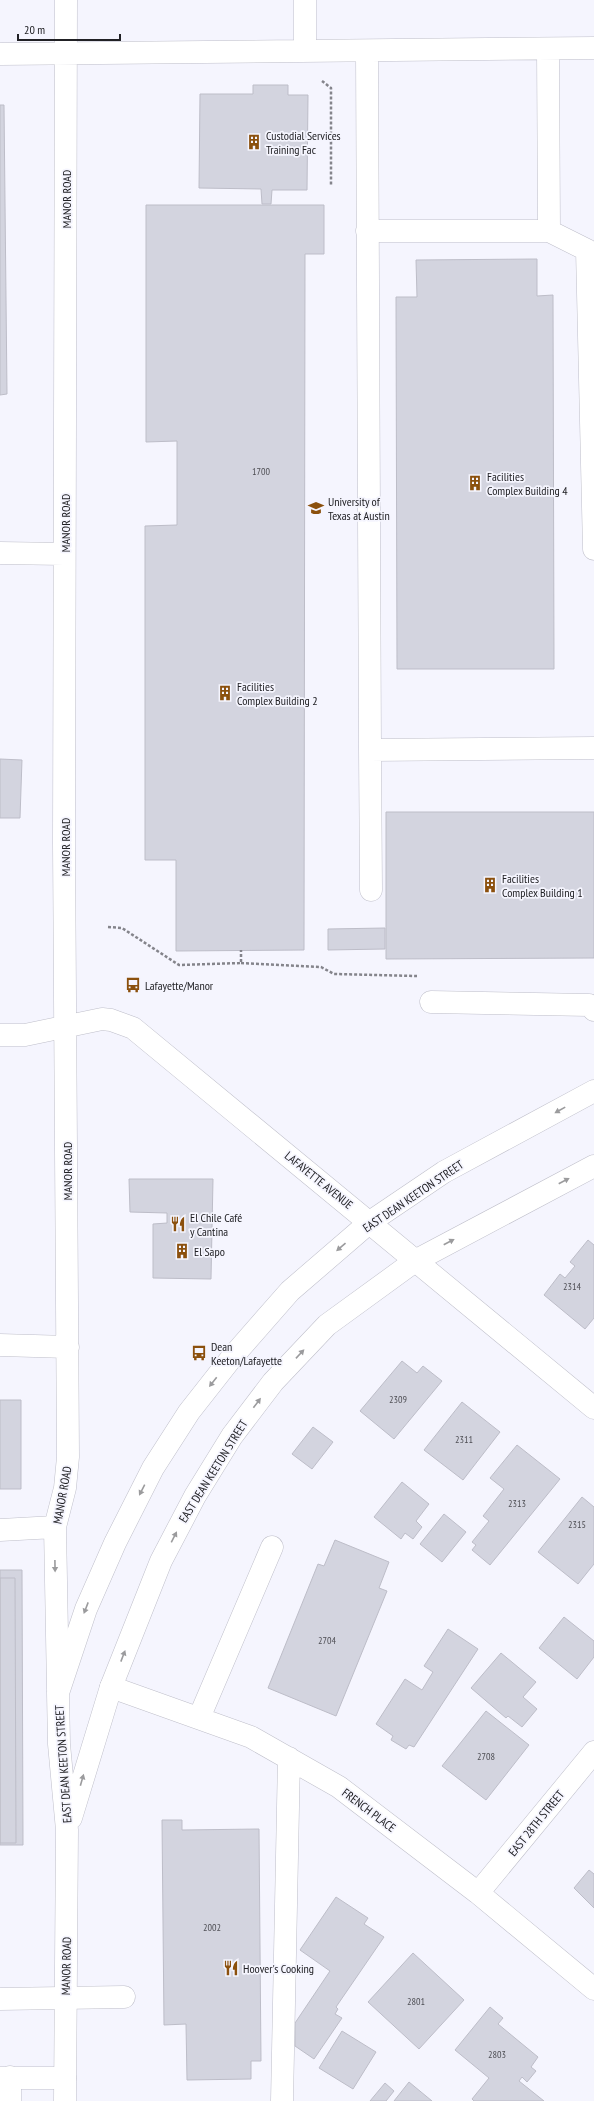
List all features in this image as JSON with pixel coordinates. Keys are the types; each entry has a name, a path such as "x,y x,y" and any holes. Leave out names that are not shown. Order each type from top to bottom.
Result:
{"street":[{"name":"MANOR ROAD","path":"58,1693 56,1527 65,1488 68,1457 64,554 66,0"},
{"path":"305,0 305,51"},
{"path":"0,54 594,48"},
{"path":"548,49 549,231"},
{"path":"367,51 372,890"},
{"path":"367,231 549,231 587,250 594,549"},
{"path":"0,554 64,554"},
{"path":"370,750 594,748"},
{"path":"431,1002 589,1005 594,1010"},
{"name":"LAFAYETTE AVENUE","path":"0,1035 25,1035 102,1019 111,1020 133,1028 594,1408"},
{"name":"EAST DEAN KEETON STREET","path":"67,1830 59,1744 58,1693 86,1609 114,1543 153,1468 189,1412 233,1356 290,1291 370,1222 444,1172 594,1091"},
{"name":"EAST DEAN KEETON STREET","path":"67,1830 111,1687 161,1562 195,1496 232,1436 273,1382 327,1325 415,1261 594,1166"},
{"path":"0,1345 68,1346"},
{"path":"0,1530 56,1527"},
{"path":"199,1718 272,1547"},
{"name":"FRENCH PLACE","path":"111,1687 251,1737 339,1787 478,1893 594,1989"},
{"name":"EAST 28TH STREET","path":"478,1893 594,1752"},
{"path":"282,2101 288,1758"},
{"name":"MANOR ROAD","path":"65,2101 67,1830"},
{"path":"0,1999 124,1997"},
{"path":"10,2101 5,2078 65,2078"}],"path":[{"path":"320,80 331,88 331,185"},
{"path":"108,927 122,928 179,965 241,963 321,967 334,974 421,976"},
{"path":"241,950 241,963"}],"building":[{"name":"Custodial Services Training Fac","path":"253,85 288,85 288,95 308,95 307,190 272,190 271,204 262,204 261,189 199,188 200,94 253,94"},
{"path":"0,105 4,105 7,394 0,395"},
{"name":"Facilities Complex Building 2","path":"146,205 324,205 324,254 305,254 304,950 176,951 176,860 145,860 145,526 177,525 177,441 146,442"},
{"name":"Facilities Complex Building 4","path":"537,259 537,296 553,295 554,669 397,669 396,297 417,297 416,260"},
{"path":"0,759 22,760 20,818 0,818"},
{"name":"Facilities Complex Building 1","path":"386,812 594,812 594,958 386,959"},
{"path":"385,928 385,949 328,950 328,929"},
{"name":"El Sapo","path":"129,1179 213,1179 211,1279 153,1278 153,1224 167,1223 167,1213 130,1212"},
{"path":"588,1240 594,1245 594,1318 585,1329 544,1295 560,1274 565,1278 575,1266 570,1262"},
{"path":"402,1361 417,1373 423,1366 442,1381 394,1439 360,1411"},
{"path":"0,1400 21,1400 21,1489 0,1489"},
{"path":"462,1402 500,1432 463,1480 424,1450"},
{"path":"313,1427 333,1442 312,1469 292,1454"},
{"path":"517,1445 560,1479 490,1565 472,1550 476,1545 472,1542 489,1521 483,1516 504,1489 490,1478"},
{"path":"402,1482 429,1504 416,1521 422,1527 413,1539 405,1533 401,1539 374,1517"},
{"path":"582,1497 594,1507 594,1564 578,1584 538,1552"},
{"path":"444,1514 466,1532 442,1562 420,1544"},
{"path":"335,1540 389,1562 379,1588 387,1591 336,1716 268,1688 318,1564 324,1566"},
{"path":"0,1570 22,1570 23,1845 0,1845"},
{"path":"0,1578 15,1578 16,1843 0,1843"},
{"path":"564,1617 594,1641 594,1657 577,1679 539,1648"},
{"path":"448,1629 478,1649 414,1747 409,1745 406,1749 391,1740 393,1736 376,1724 405,1679 422,1690 433,1672 424,1666"},
{"path":"501,1653 536,1682 523,1697 537,1709 522,1727 508,1716 506,1718 471,1688"},
{"path":"486,1711 529,1745 486,1800 442,1766"},
{"path":"162,1820 182,1820 182,1830 259,1829 261,2061 251,2061 251,2079 187,2080 186,2024 164,2025"},
{"path":"589,1870 594,1874 594,1908 574,1888"},
{"path":"336,1897 368,1918 364,1924 384,1937 336,2007 338,2009 335,2014 342,2018 314,2059 295,2046 295,2023 330,1971 300,1950"},
{"path":"413,1953 464,2000 419,2049 368,2002"},
{"path":"490,2007 503,2018 498,2024 538,2057 531,2067 536,2071 527,2082 522,2077 519,2081 544,2101 474,2101 472,2099 489,2078 455,2050"},
{"path":"342,2031 376,2052 353,2089 319,2068"},
{"path":"409,2082 432,2101 394,2101"},
{"path":"385,2083 394,2091 386,2101 370,2101"}],"place":[{"name":"Custodial Services Training Fac","path":"254,142"},
{"name":"Facilities Complex Building 4","path":"475,483"},
{"name":"University of Texas at Austin","path":"316,508"},
{"name":"Facilities Complex Building 2","path":"225,693"},
{"name":"Facilities Complex Building 1","path":"490,885"},
{"name":"Lafayette/Manor","path":"133,985"},
{"name":"El Chile Café y Cantina","path":"178,1224"},
{"name":"El Sapo","path":"182,1251"},
{"name":"Dean Keeton/Lafayette","path":"199,1353"},
{"name":"Hoover's Cooking","path":"231,1968"}]}
